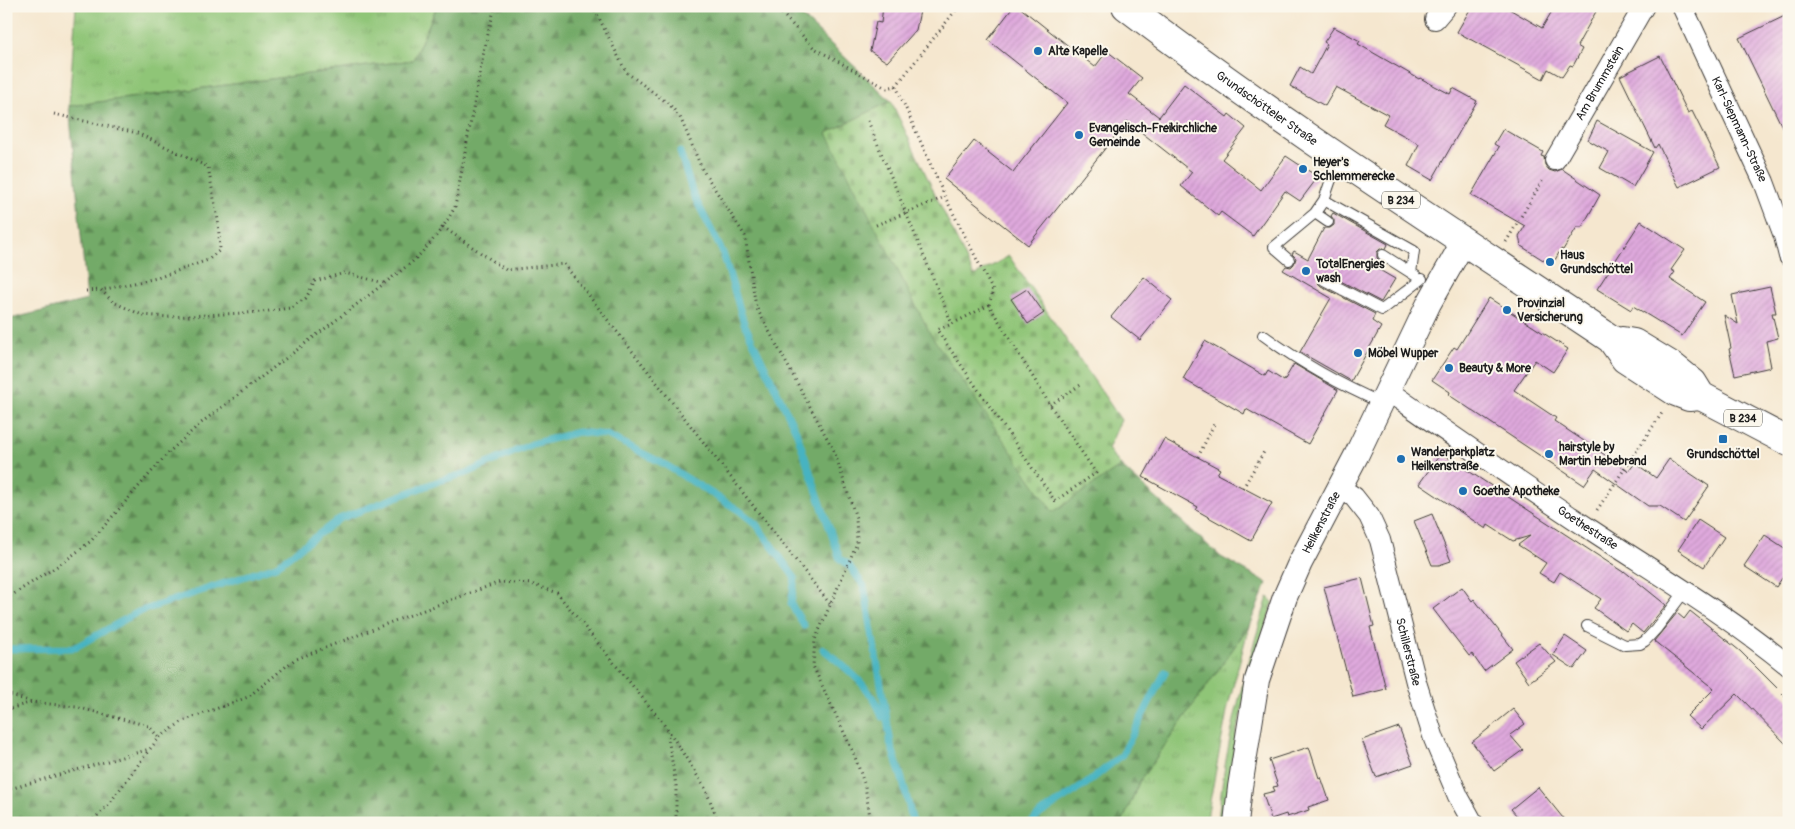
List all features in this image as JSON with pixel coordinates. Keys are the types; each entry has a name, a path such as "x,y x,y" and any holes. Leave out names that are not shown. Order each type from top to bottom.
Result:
{"main road":[{"name":"Grundschötteler Straße","path":"1126,6 1220,76 1338,158 1611,339 1625,359 1688,394 1789,442"}],"street":[{"name":"Am Brummstein","path":"1555,160 1644,6"},
{"name":"Karl-Siepmann-Straße","path":"1682,6 1764,182 1784,236 1789,256"},
{"name":"Heilkenstraße","path":"1236,823 1240,787 1258,680 1285,597 1304,555 1385,397 1430,284 1464,241"},
{"name":"Goethestraße","path":"1385,397 1685,591 1763,645 1789,666"},
{"name":"Schillerstraße","path":"1339,487 1354,497 1369,516 1380,540 1416,682 1434,739 1458,796 1473,823"}],"lane":[{"path":"1289,260 1274,246 1315,213 1324,200 1338,158"},
{"path":"1324,200 1414,251 1411,272"},
{"path":"1315,213 1328,222"},
{"path":"1324,280 1382,310 1430,284 1383,255"},
{"path":"1263,335 1297,360 1344,386 1385,397"},
{"path":"1587,626 1624,646 1640,644 1657,628 1685,591"}],"path":[{"path":"6,599 65,561 91,541 169,452 201,424 411,263 429,245 443,228 455,207 484,50 495,6"},
{"path":"593,6 626,72 669,104 680,118 702,169 745,236 756,307 834,451 856,518 857,543 815,640 814,666 854,754 865,786 871,823"},
{"path":"775,6 814,48 886,88 896,86 959,6"},
{"path":"896,86 945,197 993,291 990,305 1050,406 1096,473 1055,501 937,330 990,305"},
{"path":"54,114 137,133 208,167 218,220 220,250 208,260 157,278 101,290 86,291"},
{"path":"868,121 952,324"},
{"path":"1495,262 1555,160"},
{"path":"876,224 945,197"},
{"path":"443,228 506,270 564,264 830,604"},
{"path":"101,290 113,302 142,315 169,317 262,312 290,308 306,298 315,281 345,273 385,283"},
{"path":"1050,406 1082,384"},
{"path":"1586,527 1688,394"},
{"path":"1198,457 1214,424"},
{"path":"1243,488 1265,450"},
{"path":"90,823 109,804 159,738 182,721 248,696 294,660 500,582 531,584 557,593 667,728 706,788 719,823"},
{"path":"6,694 32,702 76,707 148,726 159,738"},
{"path":"6,710 32,702"},
{"path":"667,728 676,786 676,823"},
{"path":"6,790 150,749"}],"green space":[{"path":"76,6 435,6 435,11 413,60 69,106"},
{"path":"435,6 791,6 891,101 827,133 1054,511 1121,466 1221,557 1267,583 1249,626 1139,782 1122,823 6,823 6,320 87,300 69,106 413,60 435,11"},
{"path":"891,101 974,276 1009,256 1121,420 1108,449 1121,466 1053,512 931,335 827,133"},
{"path":"1268,597 1273,602 1250,678 1236,734 1225,823 1218,823 1230,737 1251,653"},
{"path":"1249,626 1228,706 1207,823 1122,823 1139,782"}],"building":[{"path":"883,6 921,6 916,30 887,62 870,51 876,22 881,23"},
{"path":"1014,6 1018,6 1095,67 1107,51 1142,78 1129,94 1159,117 1184,84 1227,117 1229,114 1246,128 1222,159 1261,190 1286,156 1318,177 1300,201 1285,191 1253,236 1221,212 1218,216 1181,186 1192,172 1127,121 1028,245 944,179 974,141 1013,172 1067,103 988,40"},
{"path":"1472,6 1504,6 1542,28 1555,6 1599,6 1577,46 1582,49 1573,66 1570,65 1562,77 1548,69 1543,79 1457,32"},
{"path":"1789,14 1789,141 1739,38"},
{"path":"1334,27 1360,41 1358,44 1419,79 1450,94 1453,88 1477,101 1432,180 1408,166 1419,144 1383,124 1388,115 1336,87 1325,106 1290,86 1300,67 1311,74 1327,44 1324,42"},
{"path":"1660,56 1688,113 1692,111 1720,167 1679,187 1658,144 1655,148 1620,76"},
{"path":"1597,121 1653,152 1633,187 1600,168 1609,152 1588,140"},
{"path":"1503,129 1543,152 1541,156 1544,157 1545,165 1549,170 1555,172 1562,169 1600,195 1582,227 1577,227 1555,260 1548,263 1521,246 1519,236 1525,226 1471,195 1499,147 1494,144"},
{"path":"1333,213 1388,244 1386,249 1380,249 1377,252 1377,258 1380,261 1376,268 1395,279 1381,302 1327,274 1321,274 1318,277 1318,283 1321,286 1375,314 1372,321 1381,327 1351,381 1300,352 1331,298 1283,270 1286,266 1291,267 1294,264 1296,258 1292,254 1294,251 1308,259 1324,228 1330,228 1334,225 1334,220 1331,216"},
{"path":"1641,221 1685,250 1671,270 1675,272 1670,279 1705,302 1682,336 1633,306 1631,310 1597,289"},
{"path":"1144,277 1172,300 1140,340 1111,317"},
{"path":"1770,287 1776,313 1772,313 1778,338 1766,341 1771,367 1735,375 1724,315 1738,324 1732,295"},
{"path":"1027,289 1044,313 1028,324 1011,299"},
{"path":"1489,298 1568,349 1553,372 1535,360 1514,390 1556,418 1554,421 1629,471 1635,463 1656,478 1669,459 1709,486 1684,522 1660,506 1648,506 1595,469 1584,485 1449,395 1450,392 1432,380 1454,347 1457,349"},
{"path":"1205,341 1265,376 1268,371 1284,381 1294,364 1338,390 1308,444 1246,409 1244,414 1183,379"},
{"path":"1164,439 1220,469 1217,474 1272,503 1251,541 1196,510 1198,507 1143,477"},
{"path":"1441,453 1624,571 1666,605 1643,633 1632,624 1626,631 1594,608 1601,599 1560,572 1554,582 1539,573 1546,563 1518,545 1530,536 1513,541 1488,525 1486,529 1419,484"},
{"path":"1432,514 1451,561 1439,565 1432,565 1414,521"},
{"path":"1698,520 1724,537 1704,567 1678,550"},
{"path":"1765,535 1789,551 1789,568 1776,587 1744,566"},
{"path":"1362,578 1374,626 1370,627 1386,689 1353,697 1324,587"},
{"path":"1462,587 1472,601 1474,599 1513,649 1484,671 1472,654 1469,656 1433,609"},
{"path":"1690,611 1740,651 1789,700 1789,747 1737,694 1701,729 1687,716 1714,689 1654,641 1677,613 1684,619"},
{"path":"1565,636 1587,651 1574,669 1553,655"},
{"path":"1539,643 1556,662 1529,682 1514,661"},
{"path":"1513,709 1525,724 1510,735 1523,750 1494,771 1472,742"},
{"path":"1399,727 1413,764 1376,777 1362,740"},
{"path":"1309,747 1319,778 1321,777 1329,800 1308,807 1309,810 1287,817 1286,814 1271,819 1263,794 1275,791 1273,787 1278,786 1269,760"},
{"path":"1538,787 1567,823 1523,823 1511,809"}],"waterway":[{"path":"680,152 693,194 723,253 744,323 796,431 840,559 848,564 864,586 891,743"},
{"path":"6,649 74,648 138,612 276,566 339,519 439,481 467,473 532,444 578,432 607,435 664,464 740,511 756,524 795,578 791,604 804,626"},
{"path":"823,649 858,679 872,697 882,717"},
{"path":"1031,823 1040,814 1086,784 1122,755 1165,672"},
{"path":"889,739 903,782 913,823"}],"place":[{"name":"Alte Kapelle","path":"1038,51"},
{"name":"Evangelisch-Freikirchliche Gemeinde","path":"1079,135"},
{"name":"Heyer's Schlemmerecke","path":"1303,169"},
{"name":"Haus Grundschöttel","path":"1550,262"},
{"name":"TotalEnergies wash","path":"1306,271"},
{"name":"Provinzial Versicherung","path":"1507,310"},
{"name":"Möbel Wupper","path":"1358,353"},
{"name":"Beauty & More","path":"1449,368"},
{"name":"Grundschöttel","path":"1723,439"},
{"name":"hairstyle by Martin Hebebrand","path":"1549,454"},
{"name":"Wanderparkplatz Heilkenstraße","path":"1401,459"},
{"name":"Goethe Apotheke","path":"1463,491"}]}
